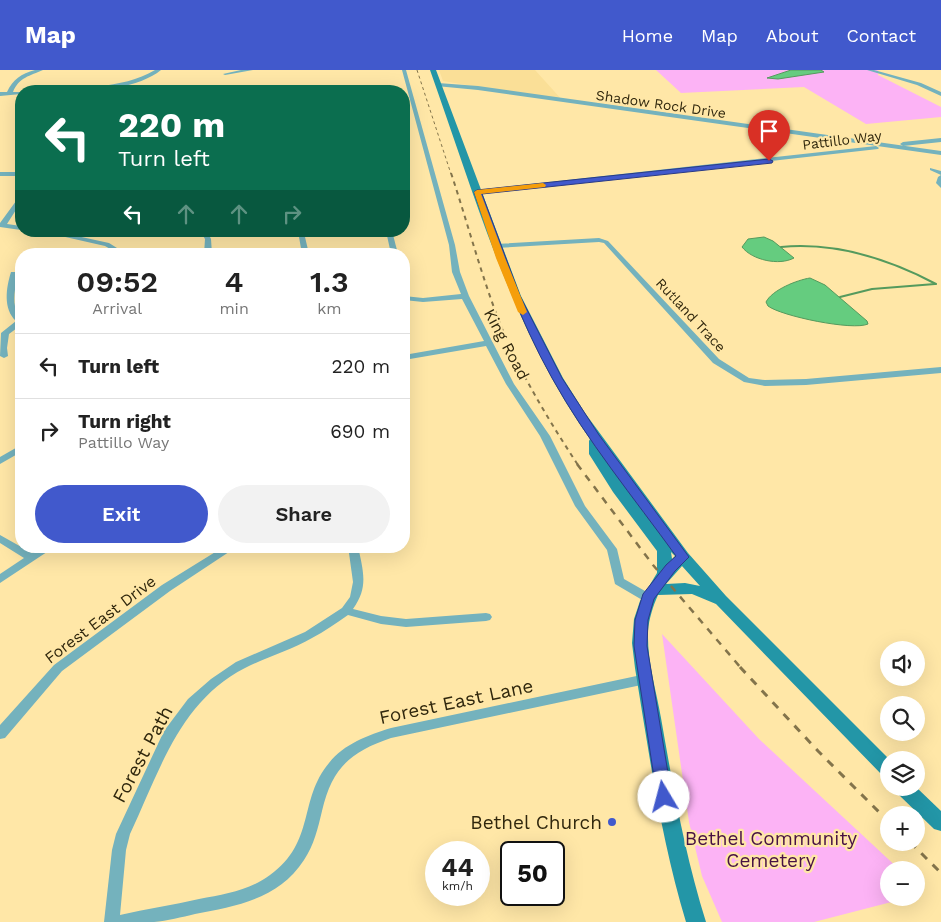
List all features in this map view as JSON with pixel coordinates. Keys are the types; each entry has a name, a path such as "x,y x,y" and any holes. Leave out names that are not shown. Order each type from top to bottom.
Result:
{"main road":[{"path":"433,70 496,246 516,296 557,378 594,436 683,557 724,604 880,762"},
{"path":"594,436 596,454 608,474 664,550 665,574"},
{"path":"683,557 665,574 651,594 642,620 640,646 666,804 685,889 696,922"},
{"path":"651,594 686,587 700,590 724,604"},
{"path":"914,796 937,815"}],"street":[{"path":"9,94 13,82 41,70"},
{"path":"97,85 127,82 146,77 160,70"},
{"path":"226,74 251,70"},
{"name":"King Road","path":"404,70 408,85"},
{"path":"869,70 908,81 941,94"},
{"path":"908,81 919,76"},
{"name":"Shadow Rock Drive","path":"438,85 478,88 941,153"},
{"name":"King Road","path":"410,92 452,245 456,272 465,296 510,384 545,436 580,506 594,528 612,549 619,581 651,594"},
{"path":"0,94 15,94"},
{"name":"Pattillo Way","path":"477,192 941,140"},
{"path":"932,169 941,173"},
{"path":"0,174 15,174"},
{"path":"941,177 939,183 941,186"},
{"path":"15,207 2,225 15,227"},
{"path":"74,237 108,244 114,248"},
{"name":"Rutland Trace","path":"496,246 599,240 606,242 716,361 747,380 765,383 806,382 941,370"},
{"path":"14,274 11,305 15,317"},
{"path":"410,299 422,300 465,296"},
{"path":"4,356 5,333 15,326"},
{"path":"410,357 489,343"},
{"path":"1,459 15,451"},
{"path":"0,538 15,547"},
{"path":"24,553 32,558"},
{"path":"0,579 40,553"},
{"name":"Forest East Drive","path":"0,734 58,668 143,605 221,553"},
{"name":"Forest Path","path":"112,922 119,850 123,834 169,735 183,714 203,692 227,673 254,658 309,635 346,611 355,598 359,582 354,553"},
{"path":"346,611 381,620 406,623 486,617"},
{"name":"Forest East Lane","path":"121,922 245,896 264,889 280,878 303,850 314,811 328,773 348,754 375,738 391,732 646,679"}],"shaded area":[{"path":"439,70 535,70 563,101 443,81"},
{"path":"791,70 821,70 824,72 778,79 767,78"},
{"path":"764,237 773,241 794,258 781,261 766,260 746,252 742,247 748,239"},
{"path":"810,278 825,285 867,321 868,324 848,326 833,324 801,318 768,306 766,302 774,293 792,283"}],"green space":[{"path":"656,70 878,70 878,75 941,107 941,117 866,124 804,87 681,93"},
{"name":"Bethel Community Cemetery","path":"662,634 759,739 890,861 880,861 880,905 814,922 722,922 702,876 689,822"}],"waterway":[{"path":"781,247 821,247 861,254 900,267 936,284"},
{"path":"840,297 872,289 935,284"}],"railway":[{"path":"417,70 451,174"},
{"path":"451,173 483,275 505,336 539,402 578,465"},
{"path":"577,464 653,565 741,668"},
{"path":"740,667 818,751 880,813"},
{"path":"919,851 941,873"}],"slow traffic":[{"path":"523,312 500,258 477,192 543,185"}],"place":[{"name":"Bethel Church","path":"612,822"}],"route":[{"path":"664,797 640,646 642,620 648,598 665,574 683,557 594,436 557,378 516,296 500,258 477,192 769,161"}]}
